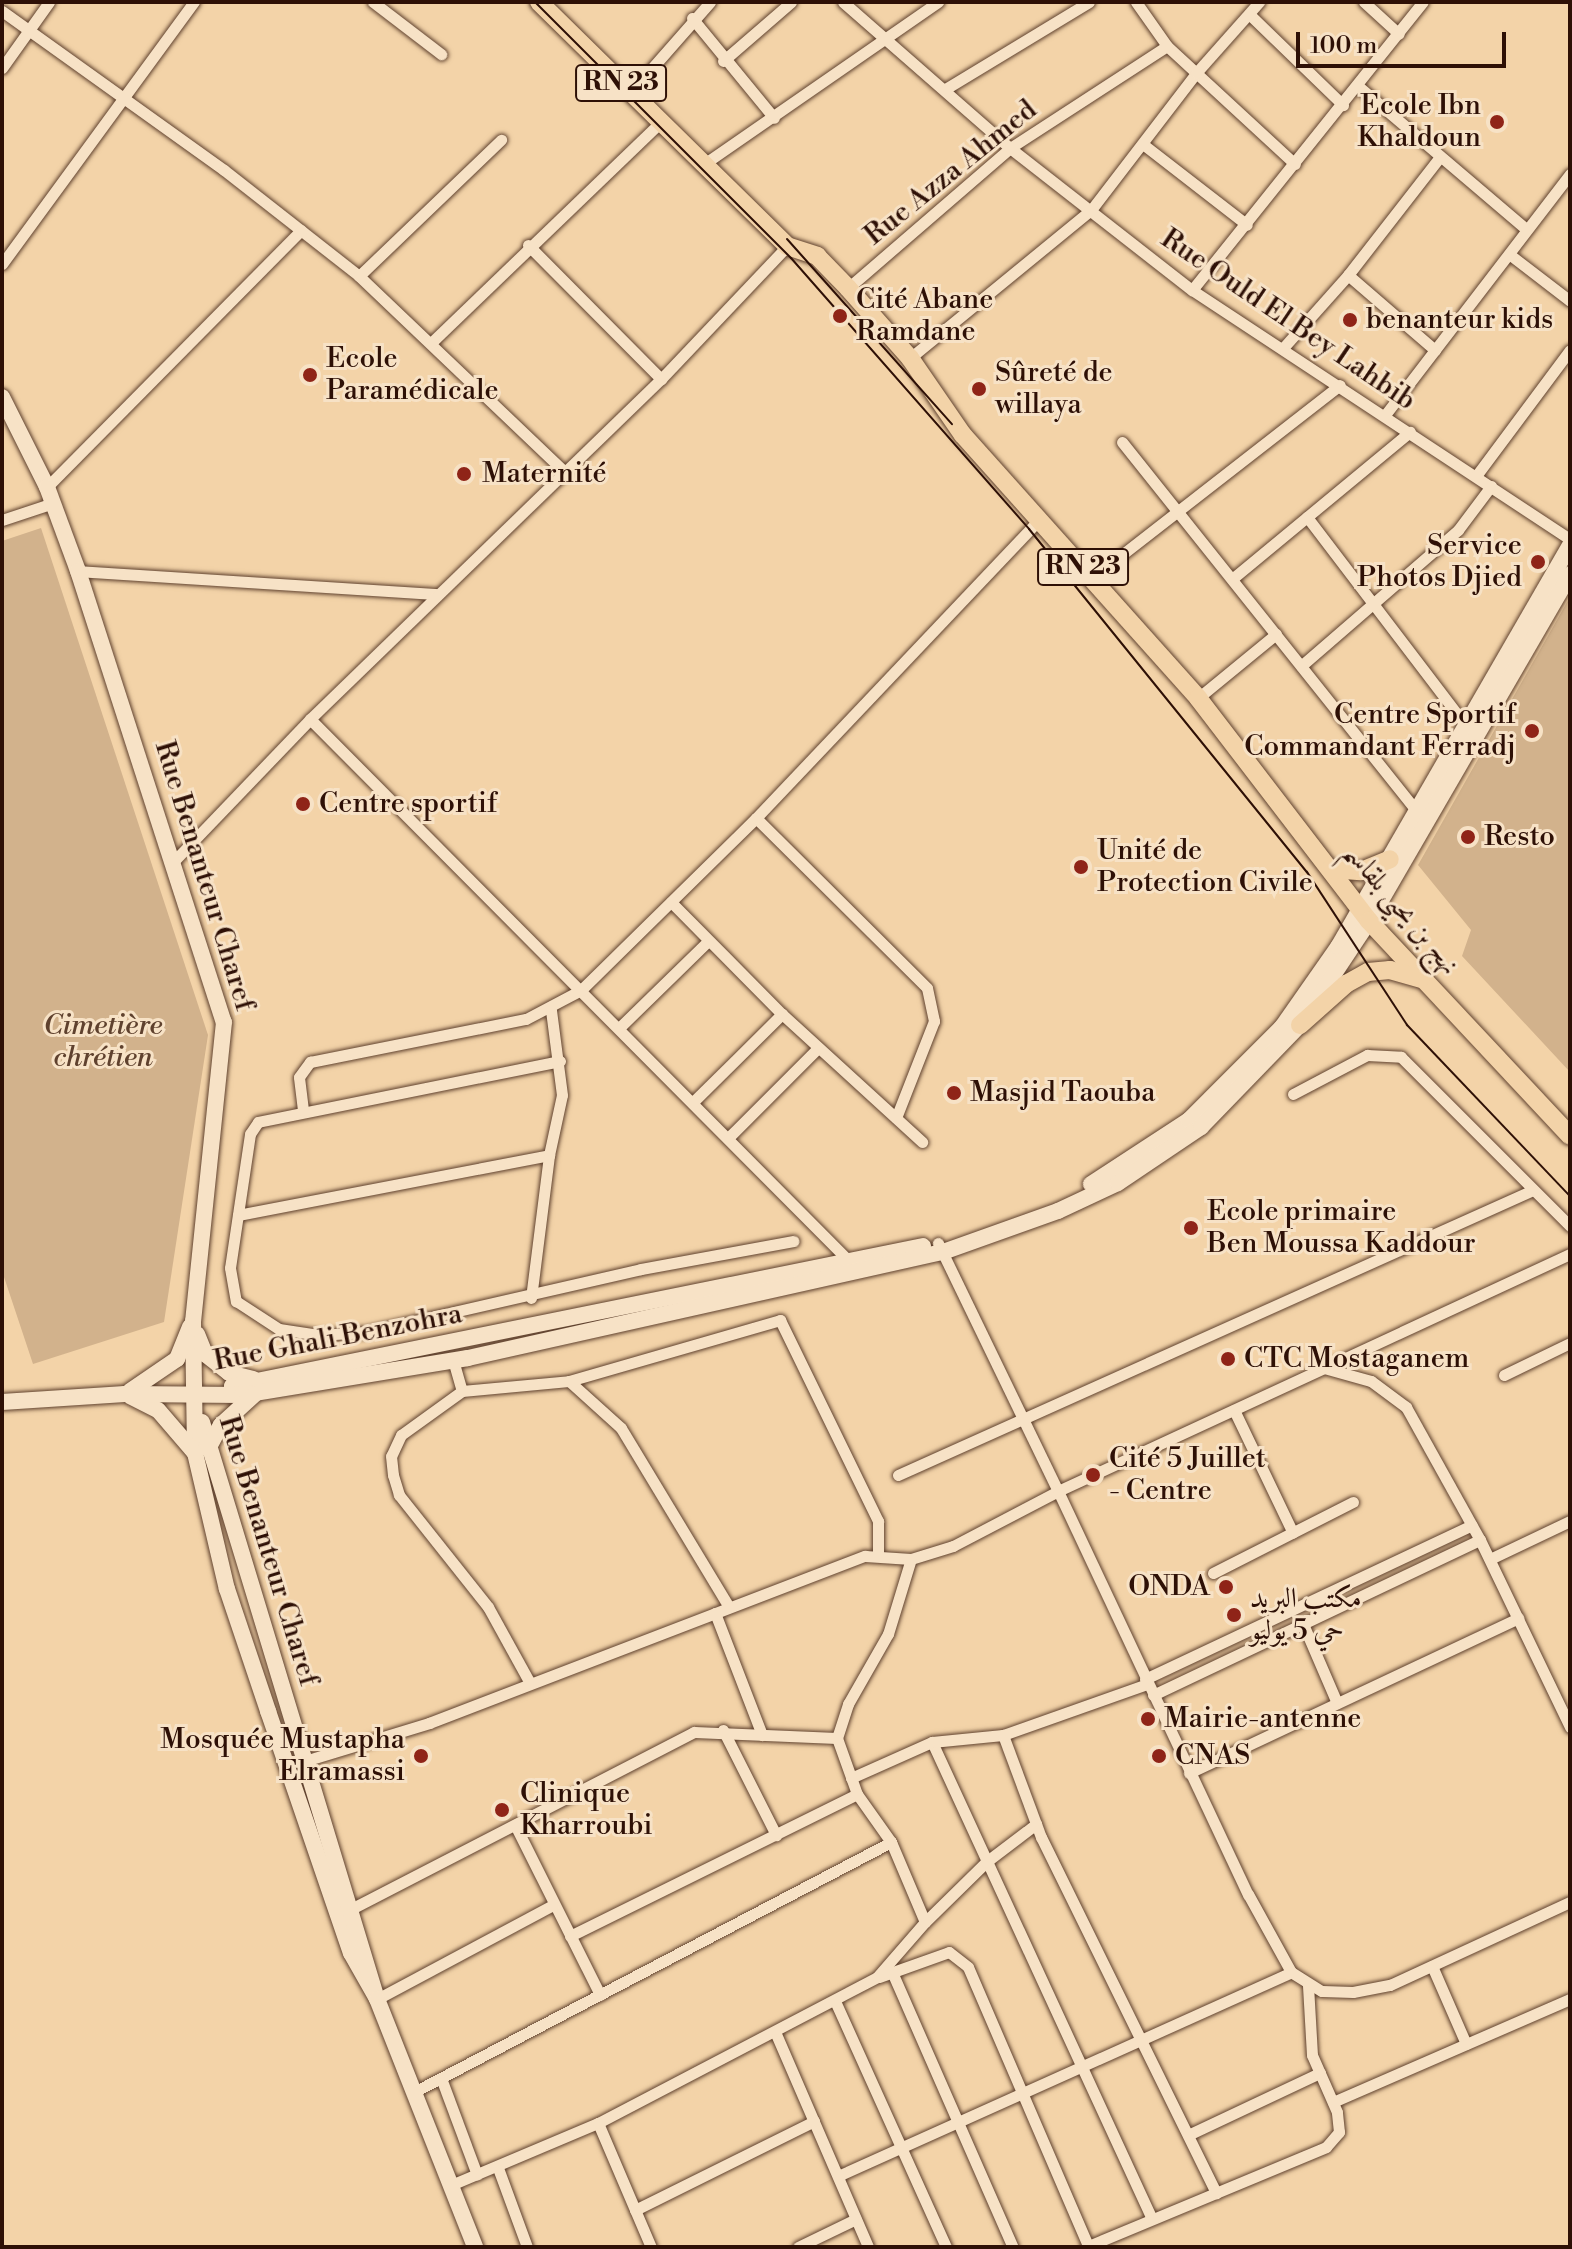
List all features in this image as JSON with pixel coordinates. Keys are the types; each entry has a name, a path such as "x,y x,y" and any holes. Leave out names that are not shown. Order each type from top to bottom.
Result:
{"main road":[{"name":"RN 23","path":"539,2 704,164 782,224 787,246"},
{"name":"نهج بن يحيى بلقاسم","path":"787,246 817,256 910,358 963,435 1198,698 1365,914 1421,979 1570,1136"},
{"name":"Rue Benanteur Charef","path":"2,397 50,495 78,571 224,1022 193,1321 201,1451 227,1589 351,1953 377,1999"},
{"name":"Rue Ghali Benzohra","path":"940,1248 1102,1179 1189,1120 1282,1027 1365,914 1390,859 1422,817 1464,723 1570,542"},
{"name":"Rue Ghali Benzohra","path":"2,1402 196,1393 453,1360 940,1248 1058,1211 1157,1159 1237,1096 1300,1025 1570,574"},
{"path":"1330,869 1361,871 1390,859"},
{"path":"1300,1025 1346,984 1368,972 1390,970 1421,979"},
{"name":"Rue Ghali Benzohra","path":"258,1386 854,1267"},
{"path":"125,1394 158,1410 201,1451 258,1386 229,1373 205,1354 193,1321"},
{"path":"125,1394 177,1359 193,1321"},
{"name":"Rue Benanteur Charef","path":"201,1451 353,1908 377,1999 475,2247"}],"street":[{"path":"2,68 49,2"},
{"path":"2,264 194,2"},
{"path":"373,2 441,54"},
{"path":"631,92 692,18 710,2"},
{"path":"723,61 791,2"},
{"name":"Rue Ould El Bey Lahbib","path":"843,2 947,88 1010,148 1192,290 1340,385 1570,542"},
{"path":"704,164 938,2"},
{"path":"947,88 1089,2"},
{"path":"1136,2 1167,46 1295,164"},
{"path":"910,358 1091,210 1144,145 1196,73 1259,2"},
{"path":"1364,2 1399,34"},
{"path":"1192,290 1423,2"},
{"path":"2,11 359,276 432,342 567,474"},
{"path":"1249,14 1343,105"},
{"path":"692,18 723,61 774,118"},
{"name":"Rue Azza Ahmed","path":"848,288 1010,148 1167,46"},
{"path":"1358,86 1526,229"},
{"path":"432,342 528,245 661,122"},
{"path":"359,276 501,140"},
{"path":"1144,145 1247,225"},
{"path":"1283,348 1348,275 1440,157"},
{"path":"1385,415 1570,174"},
{"path":"2,520 50,495 301,230"},
{"path":"528,245 661,379"},
{"path":"174,861 310,719 437,594 567,474 787,246"},
{"path":"1509,254 1570,301"},
{"path":"1348,275 1435,350"},
{"path":"1476,476 1570,350"},
{"path":"1092,578 1340,385"},
{"path":"1232,579 1410,432"},
{"path":"1122,442 1422,817"},
{"path":"1301,666 1458,530 1491,486"},
{"path":"1307,517 1464,723"},
{"path":"303,1110 299,1077 310,1062 551,1010 581,990 756,818 1040,519"},
{"path":"78,571 437,594"},
{"path":"1198,698 1276,634"},
{"path":"310,719 694,1101 854,1267"},
{"path":"756,818 927,988 934,1021 896,1118"},
{"path":"671,902 782,1014 922,1142"},
{"path":"619,1028 708,941"},
{"path":"531,1298 549,1155 562,1095 551,1010"},
{"path":"694,1101 782,1014"},
{"path":"729,1137 818,1048"},
{"path":"1293,1094 1367,1055 1395,1054 1570,1226"},
{"path":"560,1061 303,1110 252,1128 230,1268 236,1301 279,1329 319,1335 366,1332 531,1298 641,1269 793,1241"},
{"path":"238,1215 549,1155"},
{"path":"898,1475 1533,1190"},
{"path":"940,1248 1058,1491 1189,1773 1291,1972 1308,1985 1353,1992 1390,1985 1570,1902"},
{"path":"305,1761 429,1723 729,1607 878,1555 911,1559 953,1546 1058,1491 1570,1254"},
{"path":"530,1683 488,1607 399,1495 393,1475 391,1456 401,1435 462,1391 569,1381 780,1320 878,1521 878,1555"},
{"path":"1504,1375 1570,1343"},
{"path":"453,1360 462,1391"},
{"path":"1324,1368 1371,1381 1406,1407 1490,1559 1566,1708 1570,1727"},
{"path":"569,1381 621,1428 729,1607"},
{"path":"1234,1410 1293,1533"},
{"path":"1213,1573 1353,1502"},
{"path":"1490,1559 1570,1521"},
{"path":"1149,1686 1472,1525"},
{"path":"851,1778 932,1742 1003,1735 1149,1686 1303,1624 1480,1540"},
{"path":"911,1559 888,1634 848,1704 837,1738 857,1794 891,1842 925,1922"},
{"path":"715,1613 762,1735"},
{"path":"1189,1773 1518,1618"},
{"path":"1303,1624 1337,1703"},
{"path":"353,1908 694,1732 723,1730 837,1738"},
{"path":"723,1730 776,1835"},
{"path":"1003,1735 1036,1824 1216,2193"},
{"path":"932,1742 1152,2219"},
{"path":"570,1936 857,1794"},
{"path":"877,1977 925,1922 986,1862 1036,1824"},
{"path":"515,1825 600,1995"},
{"path":"412,2093 891,1842"},
{"path":"377,1999 553,1905"},
{"path":"451,2185 498,2168 598,2123 776,2034 877,1977 949,1952 960,1957 1087,2247 1326,2147 1339,2132 1333,2102 1320,2073 1306,2019 1308,1985"},
{"path":"1432,1966 1466,2044"},
{"path":"892,1972 1013,2247"},
{"path":"838,2176 1080,2064 1291,1972"},
{"path":"1333,2102 1570,1999"},
{"path":"835,2001 946,2247"},
{"path":"776,2034 868,2247"},
{"path":"1188,2135 1320,2073"},
{"path":"441,2078 477,2175"},
{"path":"635,2210 814,2121"},
{"path":"598,2123 651,2247"},
{"path":"498,2168 527,2247"},
{"path":"798,2247 856,2219"}],"green space":[{"name":"Cimetière chrétien","path":"41,528 208,1035 164,1322 33,1364 2,1271 2,541"},
{"name":"Centre Sportif Commandant Ferradj","path":"1570,597 1570,1072 1462,956 1471,930 1418,865"}],"tram line":[{"path":"535,2 791,258 1029,529 1307,872 1407,1025 1570,1196"},
{"path":"787,239 952,424"}],"place":[{"name":"Ecole Ibn Khaldoun","path":"1497,122"},
{"name":"Cité Abane Ramdane","path":"840,316"},
{"name":"benanteur kids","path":"1350,320"},
{"name":"Ecole Paramédicale","path":"310,375"},
{"name":"Sûreté de willaya","path":"979,389"},
{"name":"Maternité","path":"464,474"},
{"name":"Service Photos Djied","path":"1538,562"},
{"name":"Centre Sportif Commandant Ferradj","path":"1532,731"},
{"name":"Centre sportif","path":"303,804"},
{"name":"Resto","path":"1468,837"},
{"name":"Unité de Protection Civile","path":"1081,867"},
{"name":"Masjid Taouba","path":"954,1093"},
{"name":"Ecole primaire Ben Moussa Kaddour","path":"1191,1228"},
{"name":"CTC Mostaganem","path":"1228,1359"},
{"name":"Cité 5 Juillet - Centre","path":"1093,1475"},
{"name":"ONDA","path":"1226,1587"},
{"name":"مكتب البريد حي 5 يوليو","path":"1234,1615"},
{"name":"Mairie-antenne","path":"1148,1719"},
{"name":"Mosquée Mustapha Elramassi","path":"421,1756"},
{"name":"CNAS","path":"1159,1756"},
{"name":"Clinique Kharroubi","path":"502,1810"}]}
